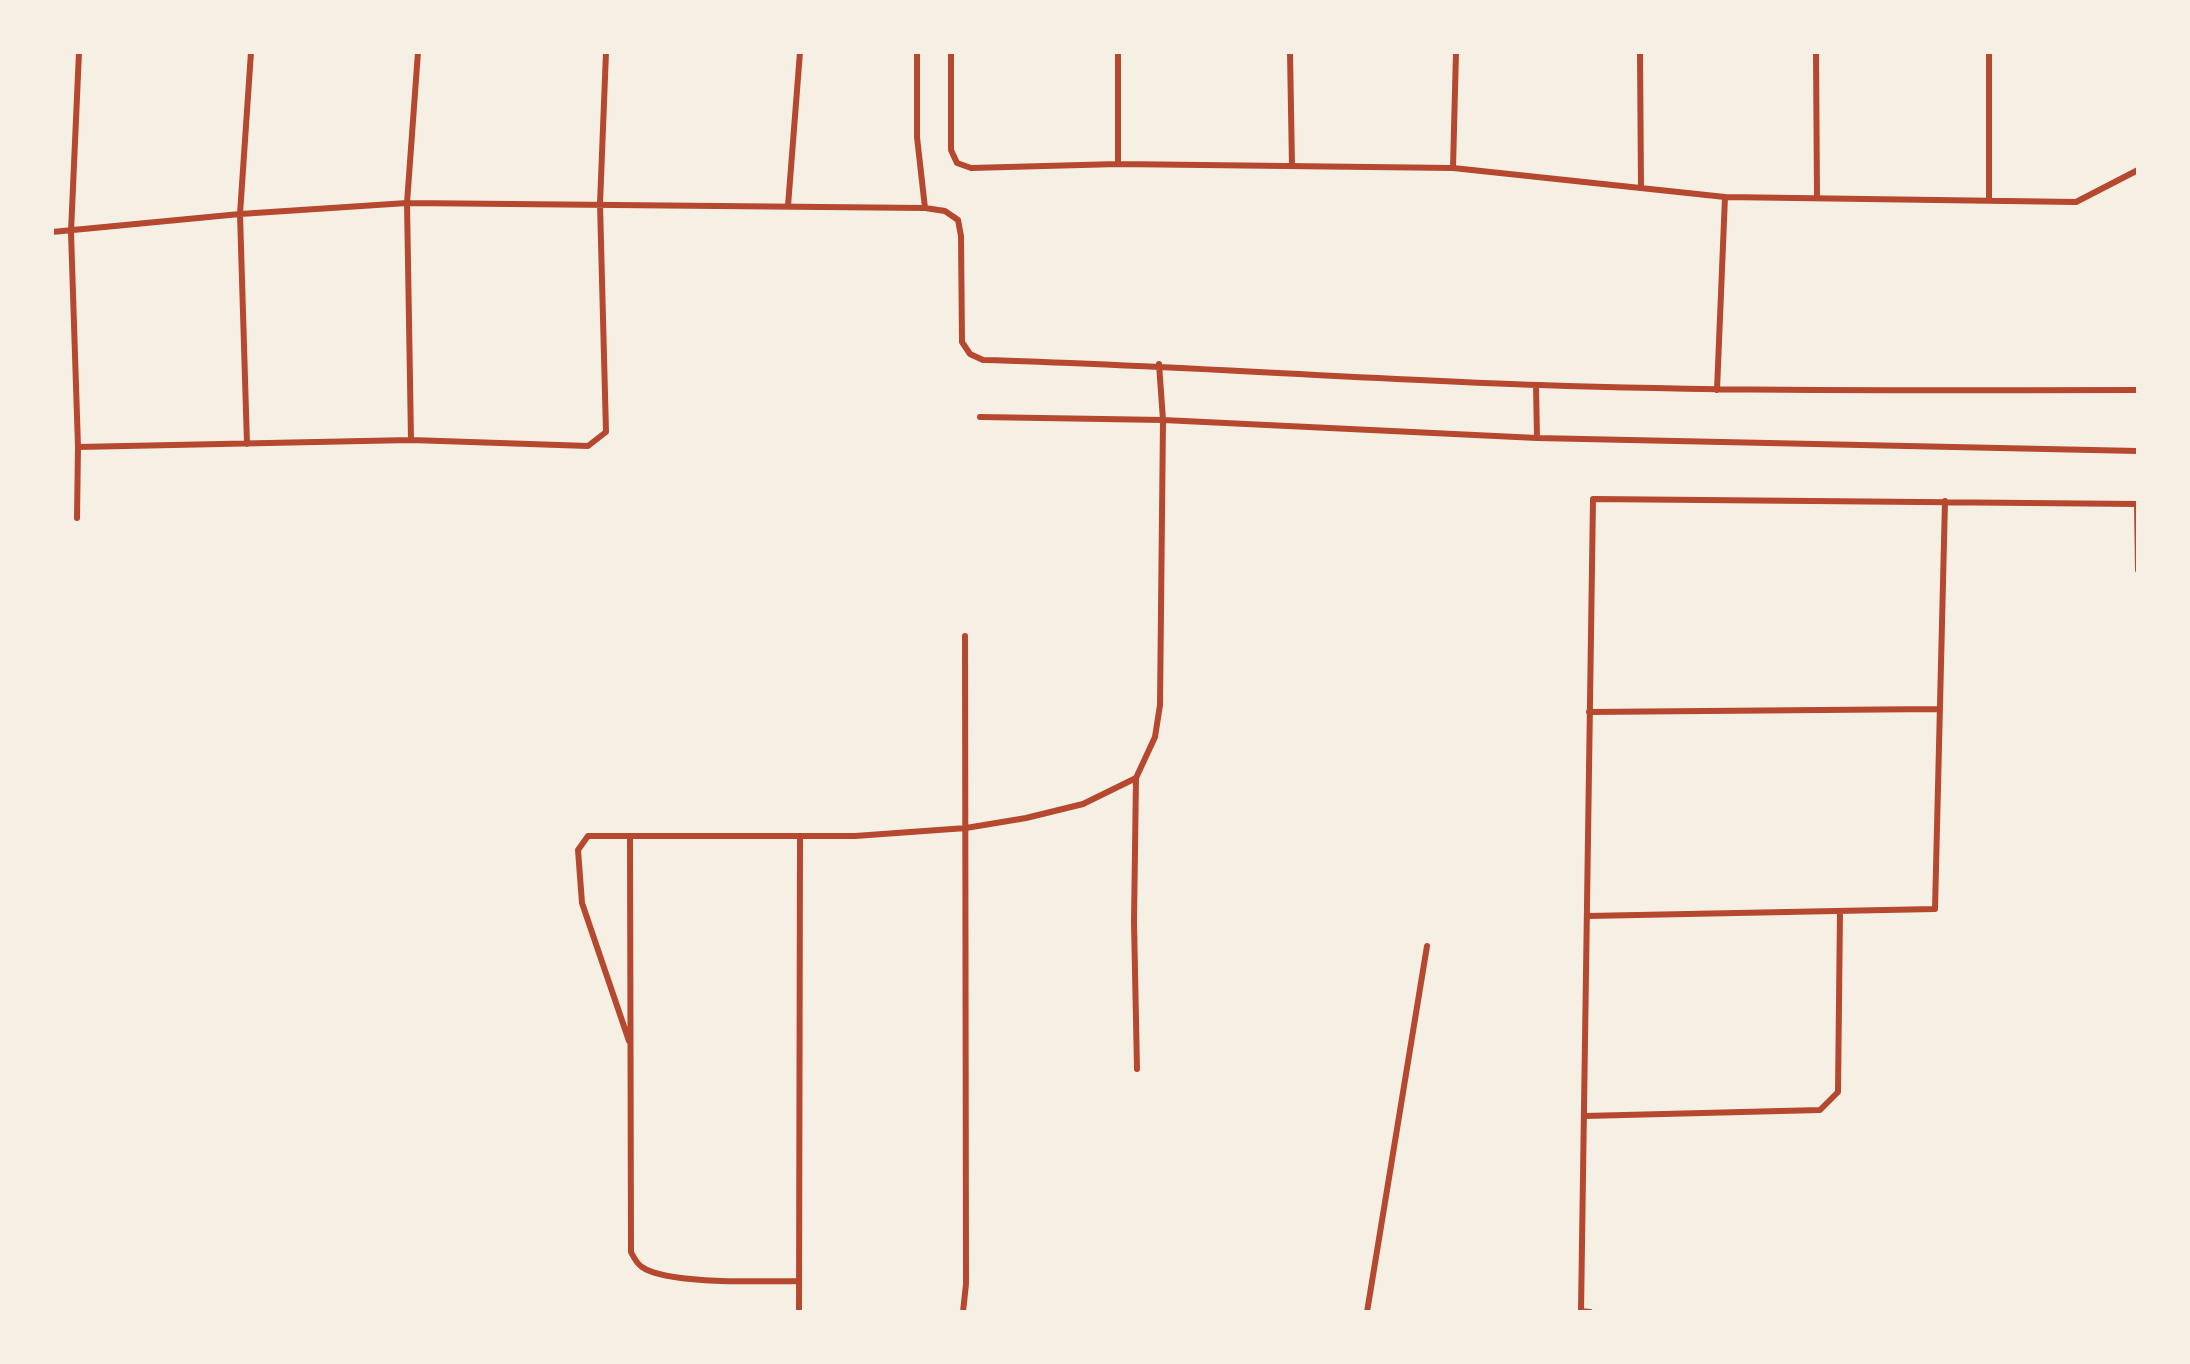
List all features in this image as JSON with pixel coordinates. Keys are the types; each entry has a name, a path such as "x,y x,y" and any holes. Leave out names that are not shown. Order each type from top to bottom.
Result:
{"street":[{"path":"77,518 78,447 71,232 79,52"},
{"path":"247,444 240,214 251,52"},
{"path":"411,440 407,203 418,52"},
{"path":"78,447 411,440 588,446 606,432 600,204 606,52"},
{"path":"788,206 800,52"},
{"path":"917,52 917,137 926,208"},
{"path":"951,52 951,150 957,163 970,168 1118,164 1453,168 1725,197 2076,201 2138,170"},
{"path":"1118,52 1118,164"},
{"path":"1290,52 1292,166"},
{"path":"1453,168 1456,52"},
{"path":"1640,52 1641,188"},
{"path":"1816,52 1817,198"},
{"path":"1989,52 1989,200"},
{"path":"1717,390 1725,197"},
{"path":"52,232 71,232 240,214 407,203 926,208 945,211 958,220 961,236 962,342 970,354 983,360 1159,364 1536,385 1717,390 2138,390"},
{"path":"1137,1069 1134,922 1136,778 1155,737 1160,705 1163,420 1159,364"},
{"path":"1536,385 1537,438"},
{"path":"980,417 1163,420 1537,438 2138,451"},
{"path":"1590,1311 1581,1311 1586,1116 1593,499 2137,504 2138,570"},
{"path":"1588,916 1935,909 1938,709 1946,501"},
{"path":"963,1311 966,1284 965,636"},
{"path":"1589,712 1938,709"},
{"path":"628,1041 582,903 578,850 588,836 800,838 966,828 1083,804 1136,778"},
{"path":"630,836 628,1041 631,1252 643,1269 675,1277 707,1281 799,1281"},
{"path":"799,1311 800,838"},
{"path":"1586,1116 1820,1110 1838,1092 1840,912"},
{"path":"1367,1311 1427,946"}]}
